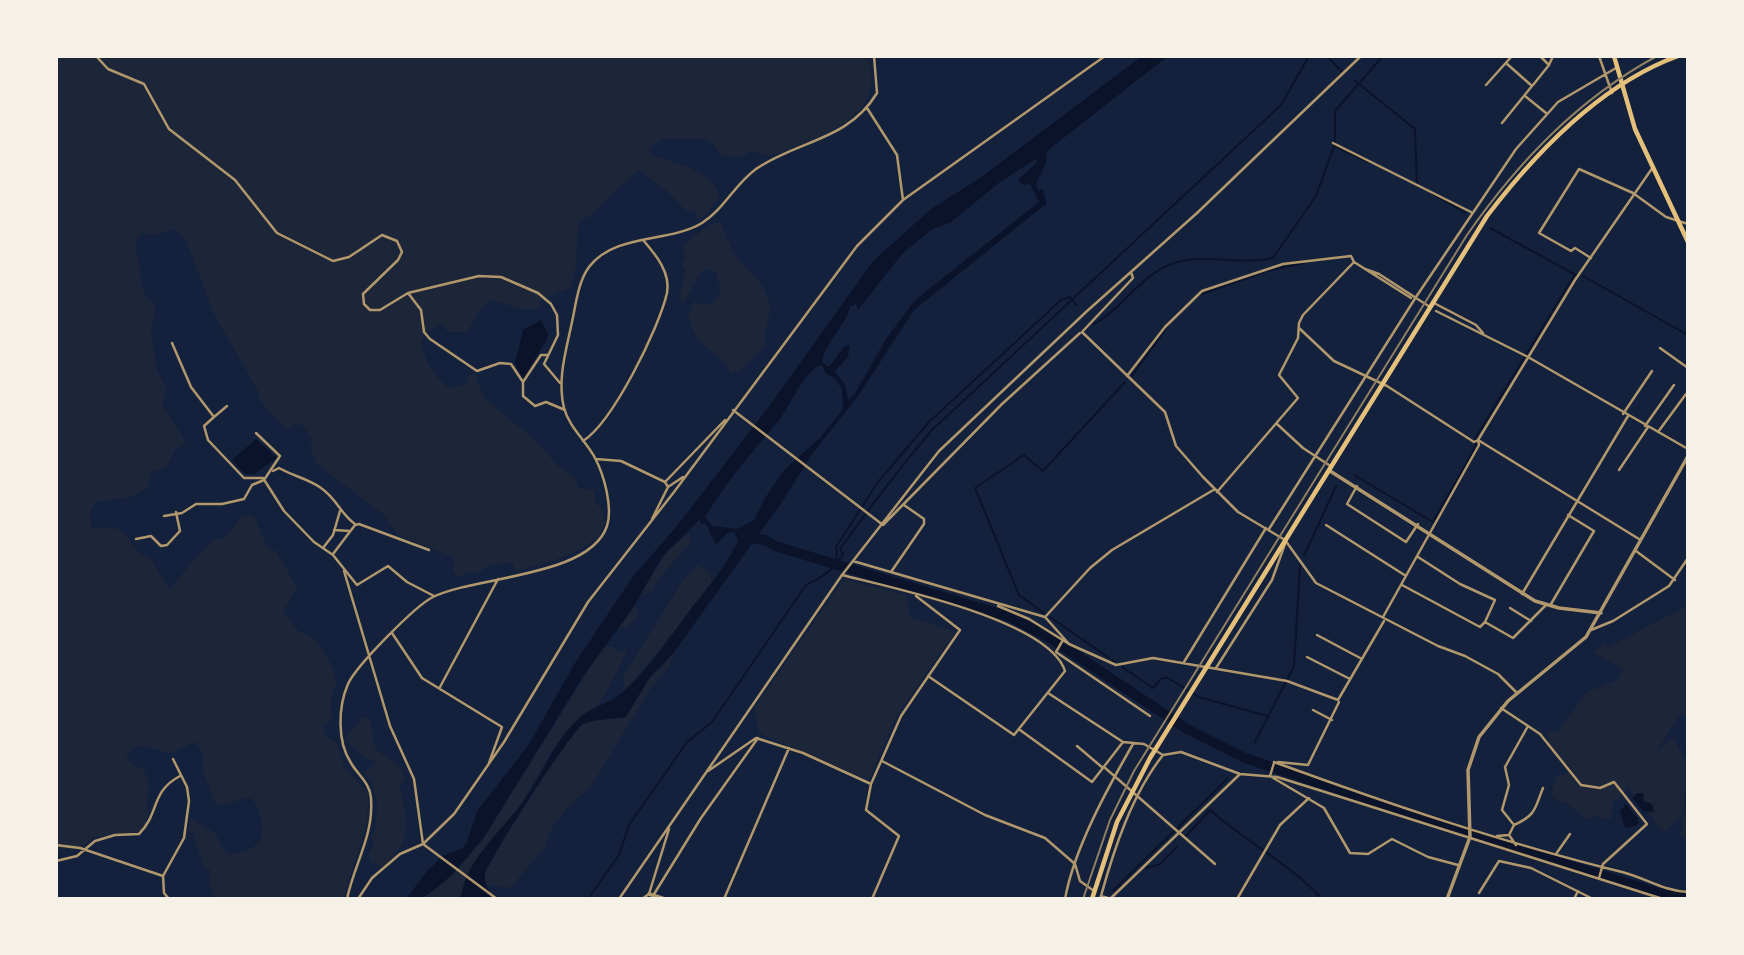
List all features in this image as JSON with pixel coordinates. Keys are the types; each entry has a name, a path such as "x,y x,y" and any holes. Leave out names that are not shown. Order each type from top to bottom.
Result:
{"main road":[{"path":"1614,56 1635,129 1688,242"},
{"path":"1092,899 1122,813 1150,758 1487,216 1511,185 1559,136 1621,86 1644,71 1678,56"}],"street":[{"path":"96,56 108,69 144,84 169,129 235,180 278,233 333,261 349,257 382,235 397,241 402,253 365,291 363,299 366,307 380,310 408,293 479,276 494,276 517,282 546,299 557,315 558,335 547,355 545,369 561,383"},
{"path":"347,899 366,848 371,796 345,752 342,717 347,685 370,657 423,603 435,596 566,561 591,546 602,534 608,521 608,507 596,459 565,410 561,383 579,289 590,266 610,251 702,223 754,170 844,127 867,108 878,86 874,56"},
{"path":"358,899 366,883 400,854 424,845 454,814 489,764 588,602 849,256 903,200 1105,56"},
{"path":"619,899 844,573 939,451 1197,213 1361,56"},
{"path":"1486,85 1512,56"},
{"path":"1539,56 1549,65"},
{"path":"1502,123 1549,65 1553,56"},
{"path":"1599,56 1612,93"},
{"path":"1506,63 1532,86"},
{"path":"1183,663 1471,212 1546,113 1558,102 1616,68"},
{"path":"1525,96 1546,113"},
{"path":"867,108 898,155 903,200"},
{"path":"1334,143 1471,212"},
{"path":"1476,441 1527,356 1633,193 1653,167"},
{"path":"1591,258 1575,248 1571,251 1539,233 1579,169 1633,193 1662,215 1688,224"},
{"path":"583,441 597,431 614,406 652,335 667,295 662,264 643,240"},
{"path":"1127,376 1165,327 1202,291 1283,264 1351,256 1353,262 1416,297 1476,325 1486,335"},
{"path":"1045,617 1090,568 1112,550 1216,491 1276,423 1298,397 1281,381 1279,375 1298,338 1298,323 1316,299 1353,262"},
{"path":"1365,269 1411,298"},
{"path":"734,411 876,522 886,524 1002,404 1082,332 1133,278 1131,272"},
{"path":"408,293 421,310 424,332 430,339 477,371 500,363 511,365 523,382"},
{"path":"1436,311 1527,356 1623,414 1688,449"},
{"path":"1299,328 1334,361 1382,384 1642,541"},
{"path":"1082,332 1165,412 1178,449 1216,491 1238,512 1285,540 1316,583 1491,670 1517,693"},
{"path":"172,343 191,387 214,417"},
{"path":"1660,348 1688,368"},
{"path":"547,355 541,355 523,382 523,396 532,404 538,406 546,402 565,410"},
{"path":"1623,414 1652,371"},
{"path":"1619,470 1674,385"},
{"path":"1658,432 1686,394"},
{"path":"227,406 204,426 208,440 243,478 261,477 284,511 333,555 357,584 387,566 407,582 435,596"},
{"path":"1522,594 1628,416"},
{"path":"665,482 674,476 719,422 725,419"},
{"path":"1276,423 1331,469 1522,594 1548,606 1601,613"},
{"path":"164,516 182,513 196,503 240,502 252,485 264,480 280,456 256,433"},
{"path":"1274,763 1308,765 1340,705 1338,700 1479,445 1476,441"},
{"path":"1447,899 1461,866 1470,833 1469,758 1479,737 1501,708 1579,644 1591,630 1688,456"},
{"path":"596,459 621,461 665,482 668,487"},
{"path":"270,472 279,468 321,488 341,507 334,530 323,548"},
{"path":"652,520 668,487 685,476"},
{"path":"1357,486 1347,504 1406,542 1418,524"},
{"path":"890,573 924,524 924,519 904,505"},
{"path":"340,510 355,525 370,526 429,550"},
{"path":"136,539 151,536 161,546 167,545 180,531 176,512"},
{"path":"1485,622 1513,638 1548,606 1594,531 1568,515"},
{"path":"1326,524 1407,577"},
{"path":"333,555 355,525"},
{"path":"334,530 350,531"},
{"path":"1215,669 1272,580 1284,551 1285,540"},
{"path":"1636,551 1675,580"},
{"path":"1402,585 1458,618 1480,627 1485,622 1495,600 1460,584 1418,557"},
{"path":"1591,630 1613,621 1675,580 1688,558"},
{"path":"852,562 1045,617 1069,644"},
{"path":"343,568 390,726 414,779 424,845 497,899"},
{"path":"844,573 1014,626 1056,651 1150,716"},
{"path":"440,688 498,579"},
{"path":"872,899 899,836 866,810 871,784 901,716 960,631 914,594"},
{"path":"995,604 1029,619 1063,641 1116,665 1153,658 1288,682 1338,700"},
{"path":"1510,608 1531,621"},
{"path":"392,634 422,678 502,727 489,764"},
{"path":"1317,635 1362,659"},
{"path":"1056,651 1063,641"},
{"path":"928,677 1014,735 1065,671 1056,651"},
{"path":"1307,657 1350,679"},
{"path":"1048,693 1123,742 1144,744 1163,755 1181,752 1240,774 1270,774 1470,833 1509,835"},
{"path":"1501,708 1539,734 1581,785 1600,788 1614,782 1647,824 1602,869 1600,877"},
{"path":"1313,710 1332,720"},
{"path":"1514,825 1502,810 1510,785 1505,767 1528,725"},
{"path":"1020,730 1092,782 1123,742"},
{"path":"707,771 713,771 758,738"},
{"path":"758,738 789,748 871,784"},
{"path":"651,896 701,818 758,738"},
{"path":"1065,899 1075,864 1115,776 1133,744"},
{"path":"1077,746 1216,864"},
{"path":"724,899 789,748"},
{"path":"1163,755 1139,797 1117,848 1101,897 1111,899 1178,830 1240,774"},
{"path":"169,899 164,893 163,876 177,853 187,822 189,794 173,759"},
{"path":"881,760 985,815 1045,838 1075,864 1080,881 1094,891"},
{"path":"1274,763 1650,897 1663,899"},
{"path":"1270,774 1274,763"},
{"path":"1270,774 1324,808 1350,853 1368,854 1392,839 1428,858 1461,866"},
{"path":"56,861 77,856 95,841 115,835 139,834 150,819 162,787 180,776"},
{"path":"1509,835 1514,825 1527,819 1539,804 1543,788"},
{"path":"1237,899 1280,825 1309,797"},
{"path":"651,896 669,829"},
{"path":"1556,855 1570,834"},
{"path":"1509,835 1516,845"},
{"path":"1494,836 1516,845 1642,878 1666,889 1688,892"},
{"path":"56,845 84,850 163,876"},
{"path":"1479,892 1499,862 1531,868 1593,899"},
{"path":"1574,899 1578,891"},
{"path":"642,899 651,896 665,899"}],"shaded area":[{"path":"56,56 867,56 872,78 868,96 859,111 827,134 769,156 753,151 739,157 722,156 712,143 702,139 663,139 649,148 652,155 692,169 716,187 720,197 705,216 696,220 697,212 685,210 666,190 638,170 588,217 580,219 571,287 539,301 541,309 525,310 491,300 483,306 467,332 448,332 441,323 427,333 421,343 423,350 434,373 443,383 449,388 467,384 467,378 474,372 484,398 535,440 557,465 574,478 579,488 595,490 595,502 604,516 603,529 594,540 579,549 543,564 515,571 513,563 497,564 477,574 466,572 465,576 455,575 452,569 455,565 453,557 398,535 384,515 317,464 310,447 313,439 303,426 296,424 286,429 257,397 259,393 214,314 186,240 173,229 157,235 142,233 135,243 144,294 155,305 151,334 157,370 167,388 162,404 186,442 175,450 166,468 151,472 148,488 130,497 96,502 90,512 91,527 115,528 124,532 138,552 151,559 169,589 212,540 225,538 242,516 254,516 267,548 276,551 297,588 283,611 297,630 316,640 334,669 336,685 330,704 332,719 323,727 326,737 336,742 344,766 368,794 367,823 343,899 215,899 209,885 210,869 204,867 193,833 189,831 190,818 215,833 227,854 250,849 257,844 263,829 252,798 216,805 202,769 203,754 195,742 171,753 141,746 126,757 134,766 143,769 148,781 146,802 149,813 143,831 91,838 82,849 56,849"},
{"path":"1142,56 1168,56 1047,151 1046,163 1036,184 1039,192 1042,188 1047,203 914,310 858,396 812,454 784,499 672,655 650,677 626,717 588,722 576,732 531,795 490,863 485,877 493,899 457,899 462,894 469,871 476,860 524,800 566,732 580,717 624,691 650,664 727,561 738,541 734,532 727,533 716,545 706,524 701,524 700,519 662,557 631,611 584,675 483,839 452,875 433,891 421,899 406,899 427,871 444,855 462,849 477,811 528,746 575,663 634,575 677,526 767,409 873,261 931,209 980,178","holes":["1036,159 1037,162 1018,180 1023,185 1030,184 1039,202 915,300 886,339 854,395 848,400 845,385 835,371 848,357 850,345 844,347 829,367 822,362 850,307 856,304 858,310 902,254 931,230 951,222 1000,182","822,365 826,374 834,378 842,389 843,409 820,438 785,469 754,520 737,529 712,526 705,517 713,504 780,419 809,373"]},
{"path":"720,222 731,248 764,289 770,306 765,335 767,344 741,370 731,373 696,337 688,316 694,301 702,305 712,304 721,291 716,272 706,269 700,273 682,305 680,295 686,270 681,263 685,261 684,245 709,225"},
{"path":"541,320 548,334 547,339 523,379 515,364 523,330"},
{"path":"256,439 277,458 254,474 245,474 232,460"},
{"path":"690,533 690,544 658,579 653,591 640,595 669,549"},
{"path":"698,565 710,573 712,585 625,691 623,677 683,580"},
{"path":"844,579 905,595 911,617 955,632 894,720 870,777 866,779 759,733 755,707"},
{"path":"635,604 639,614 628,626 615,630"},
{"path":"1682,607 1688,607 1688,718 1680,714 1656,752 1673,737 1688,767 1682,816 1664,832 1628,788 1614,802 1610,820 1596,816 1587,820 1565,802 1557,801 1551,794 1556,777 1573,772 1550,745 1546,732 1557,732 1587,692 1617,680 1623,669 1594,653 1604,643 1608,647 1680,611"},
{"path":"604,646 614,647 617,652 627,648 608,690 594,709 562,736 520,806 478,858 465,881 462,894 457,899 421,899 452,875 483,839"},
{"path":"676,647 670,665 649,691 591,786 567,808 552,828 544,849 510,888 486,885 485,875 500,846 548,770 576,732 588,722 626,717 650,677 662,668"},
{"path":"364,717 370,720 376,751 398,766 405,781 399,784 406,819 405,836 389,861 380,867 372,863 368,855 374,844 371,838 376,827 377,801 371,781 364,773 376,762 364,757 344,739"},
{"path":"1688,789 1688,844 1680,833 1684,826 1680,821 1684,817"},
{"path":"1637,793 1643,793 1644,801 1652,804 1654,812 1643,811 1632,798"},
{"path":"1626,804 1638,819 1638,825 1628,828 1624,826 1620,811"}],"waterway":[{"path":"836,565 843,554 840,549 931,431 1281,105 1309,56"},
{"path":"1327,56 1342,72"},
{"path":"1335,142 1335,111 1383,56"},
{"path":"1354,80 1415,129 1417,185"},
{"path":"1094,324 1114,310 1150,276 1171,264 1197,259 1248,261 1273,258 1316,196 1334,146 1368,162"},
{"path":"1433,194 1465,213"},
{"path":"1490,228 1576,275"},
{"path":"1199,295 1267,271 1304,263"},
{"path":"1354,475 1433,522 1476,446 1475,439 1575,274"},
{"path":"1583,276 1688,335"},
{"path":"588,899 619,855 629,825 687,742 712,722 806,585 833,567 837,555 836,547 878,482 929,422 1061,300 1070,297 1077,306"},
{"path":"1132,376 1170,323"},
{"path":"1044,613 1019,595 975,488 1024,455 1043,471 1125,382"},
{"path":"1304,556 1336,486"},
{"path":"750,538 765,540 775,546 1010,617 1050,638 1187,729 1245,758 1520,850 1662,894 1688,897"},
{"path":"1255,742 1294,666 1300,565"},
{"path":"1050,617 1115,662"},
{"path":"1122,667 1153,688 1162,678 1168,678 1199,697 1267,716"},
{"path":"1243,760 1246,756"},
{"path":"1113,891 1228,778"},
{"path":"1185,837 1210,810 1296,874 1322,899"},
{"path":"1146,868 1160,864 1177,847"}],"railway":[{"path":"1083,899 1110,820 1134,771 1467,235 1507,182 1552,134 1601,92 1657,56"}]}
